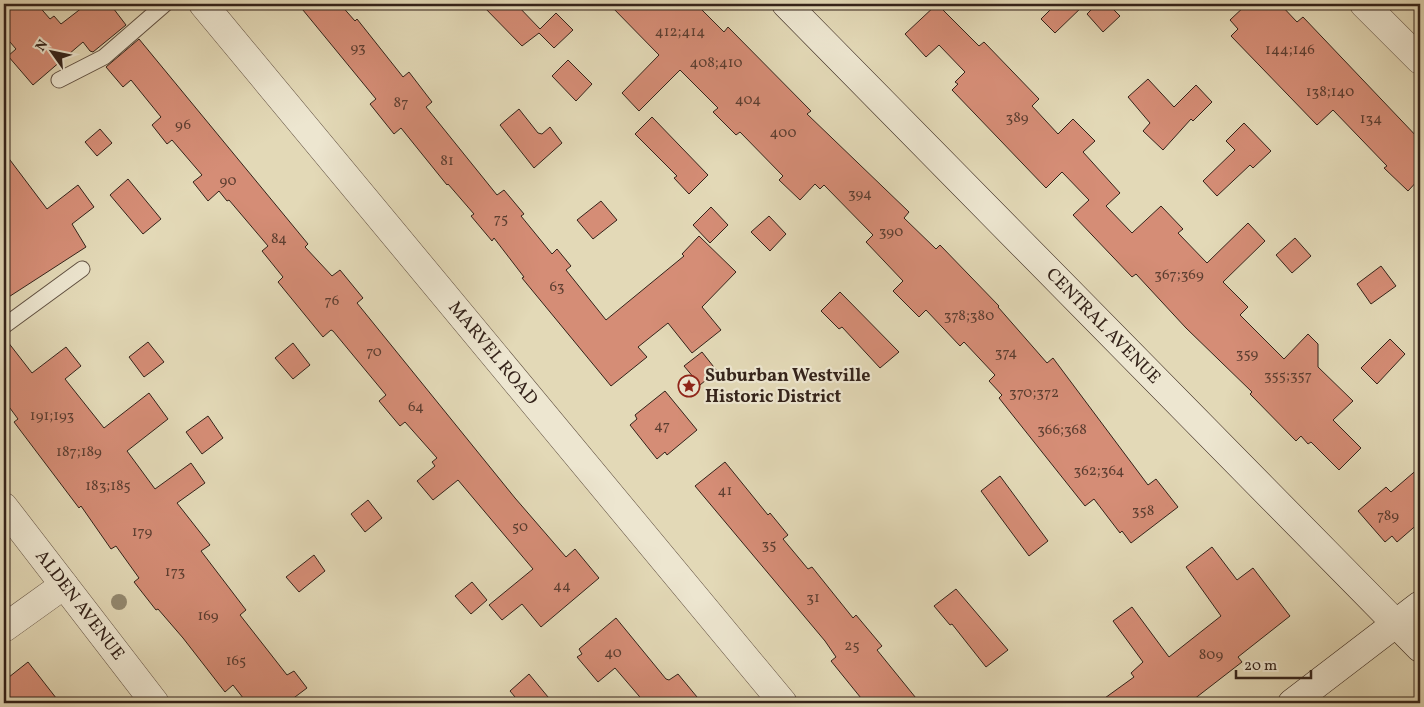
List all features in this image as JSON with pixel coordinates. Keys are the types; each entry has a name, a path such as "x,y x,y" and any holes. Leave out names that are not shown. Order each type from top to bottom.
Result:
{"street":[{"name":"MARVEL ROAD","path":"203,4 783,703"},
{"name":"CENTRAL AVENUE","path":"786,4 1420,648"},
{"path":"1364,4 1420,60"},
{"name":"ALDEN AVENUE","path":"4,507 155,703"},
{"path":"4,628 64,585"},
{"path":"1292,703 1420,605"}],"lane":[{"path":"59,80 104,57 165,4"},
{"path":"4,326 82,269"}],"building":[{"path":"4,4 37,4 50,19 54,16 61,24 87,4 110,4 126,25 93,52 83,42 33,85 8,56 16,49 4,35"},
{"path":"298,4 340,4 355,21 357,19 403,77 409,72 432,102 426,107 497,195 504,190 524,214 521,216 552,254 557,249 571,266 566,270 606,320 684,256 682,254 699,236 736,272 702,307 721,330 692,353 668,323 638,347 647,357 611,386 522,278 524,277 494,238 492,241 471,216 474,214 447,185 401,128 394,134 370,104 376,99"},
{"path":"481,4 516,4 540,29 556,13 573,30 554,48 539,33 522,46"},
{"path":"609,4 696,4 724,32 728,27 811,111 807,114 909,212 904,218 936,249 940,245 999,306 1047,363 1053,358 1148,485 1156,479 1178,507 1131,543 1122,531 1120,533 1094,499 1085,506 999,398 1002,395 989,381 995,375 964,342 960,346 926,310 919,317 893,291 903,281 866,242 873,235 824,185 820,189 815,184 800,200 779,180 783,176 740,132 736,135 713,112 718,108 680,70 639,111 622,93 659,55"},
{"path":"937,4 979,46 984,42 1039,99 1032,106 1058,134 1073,119 1095,141 1083,152 1120,193 1106,206 1132,233 1161,206 1183,229 1178,233 1207,263 1248,223 1265,241 1223,282 1248,307 1240,315 1284,359 1308,334 1318,344 1318,367 1353,401 1333,420 1361,448 1339,470 1311,442 1308,444 1301,436 1296,441 1250,394 1252,392 1186,328 1136,274 1132,277 1073,215 1089,200 1062,172 1046,188 952,90 958,84 955,82 965,72 939,45 926,57 905,34"},
{"path":"1056,4 1085,4 1055,33 1041,19"},
{"path":"1097,4 1108,4 1120,16 1103,32 1087,14"},
{"path":"1247,4 1280,4 1297,22 1303,17 1420,140 1420,178 1408,191 1384,168 1387,166 1333,110 1317,125 1231,36 1238,29 1230,20"},
{"path":"139,39 308,244 305,247 332,276 340,270 363,298 357,303 515,498 566,557 575,549 599,578 541,627 522,604 502,620 489,605 533,569 458,480 433,500 417,481 435,466 432,462 437,458 405,422 400,426 379,401 386,395 333,331 331,330 323,337 278,282 283,277 262,251 268,246 229,200 227,201 219,191 208,201 193,182 202,175 172,140 167,144 152,125 161,117 131,80 123,87 106,67"},
{"path":"568,60 592,84 576,101 552,76"},
{"path":"1148,79 1174,107 1196,85 1212,102 1193,121 1191,119 1163,150 1143,131 1150,123 1128,97"},
{"path":"519,109 538,133 542,134 550,127 562,143 534,168 500,125"},
{"path":"652,117 708,175 689,194 674,178 677,176 635,134"},
{"path":"1244,123 1271,151 1253,168 1250,165 1217,196 1203,181 1235,150 1226,141"},
{"path":"100,129 112,143 97,156 85,142"},
{"path":"4,152 47,209 78,185 94,207 72,224 86,247 4,300"},
{"path":"128,179 161,219 143,234 110,195"},
{"path":"601,201 617,220 593,239 577,220"},
{"path":"711,207 728,225 710,243 693,225"},
{"path":"769,216 786,234 770,251 751,232"},
{"path":"1295,238 1311,256 1292,273 1276,255"},
{"path":"1381,266 1396,286 1371,304 1357,284"},
{"path":"840,292 899,352 880,368 842,327 839,329 821,311"},
{"path":"4,337 32,373 66,347 81,366 65,379 104,428 149,393 168,419 127,451 155,489 191,463 205,483 177,503 210,545 201,551 246,610 240,615 287,675 294,671 307,688 287,703 247,703 233,685 225,692 183,638 158,609 156,610 134,582 139,578 116,546 111,549 81,506 79,508 14,422 18,419 4,400"},
{"path":"1390,339 1405,354 1377,384 1361,368"},
{"path":"148,342 164,362 144,377 129,357"},
{"path":"293,343 310,365 293,379 275,358"},
{"path":"702,352 717,371 700,385 684,366"},
{"path":"665,391 697,430 667,455 665,452 657,459 630,425 637,419 635,415"},
{"path":"208,416 223,438 202,454 186,432"},
{"path":"725,462 768,515 770,513 788,535 783,539 808,569 812,567 853,618 856,615 882,646 877,650 920,703 865,703 831,661 836,657 825,641 695,486"},
{"path":"1420,467 1420,522 1397,542 1392,536 1385,542 1358,511 1386,487 1391,492"},
{"path":"1000,476 1048,541 1029,556 981,491"},
{"path":"368,500 382,518 365,532 351,514"},
{"path":"1212,547 1237,580 1253,568 1290,616 1238,657 1242,662 1189,703 1098,703 1134,677 1131,673 1143,662 1113,621 1132,607 1169,657 1221,616 1186,567"},
{"path":"314,555 325,571 299,592 286,577"},
{"path":"472,582 487,600 471,614 455,596"},
{"path":"956,589 1008,650 986,667 952,624 950,625 934,606"},
{"path":"616,618 666,679 669,680 678,674 702,703 645,703 615,668 598,682 577,657 582,654 579,649"},
{"path":"28,662 60,703 4,703 4,681"},
{"path":"529,674 553,703 520,703 510,691"}],"place":[{"name":"Suburban Westville Historic District","path":"689,386"}]}
